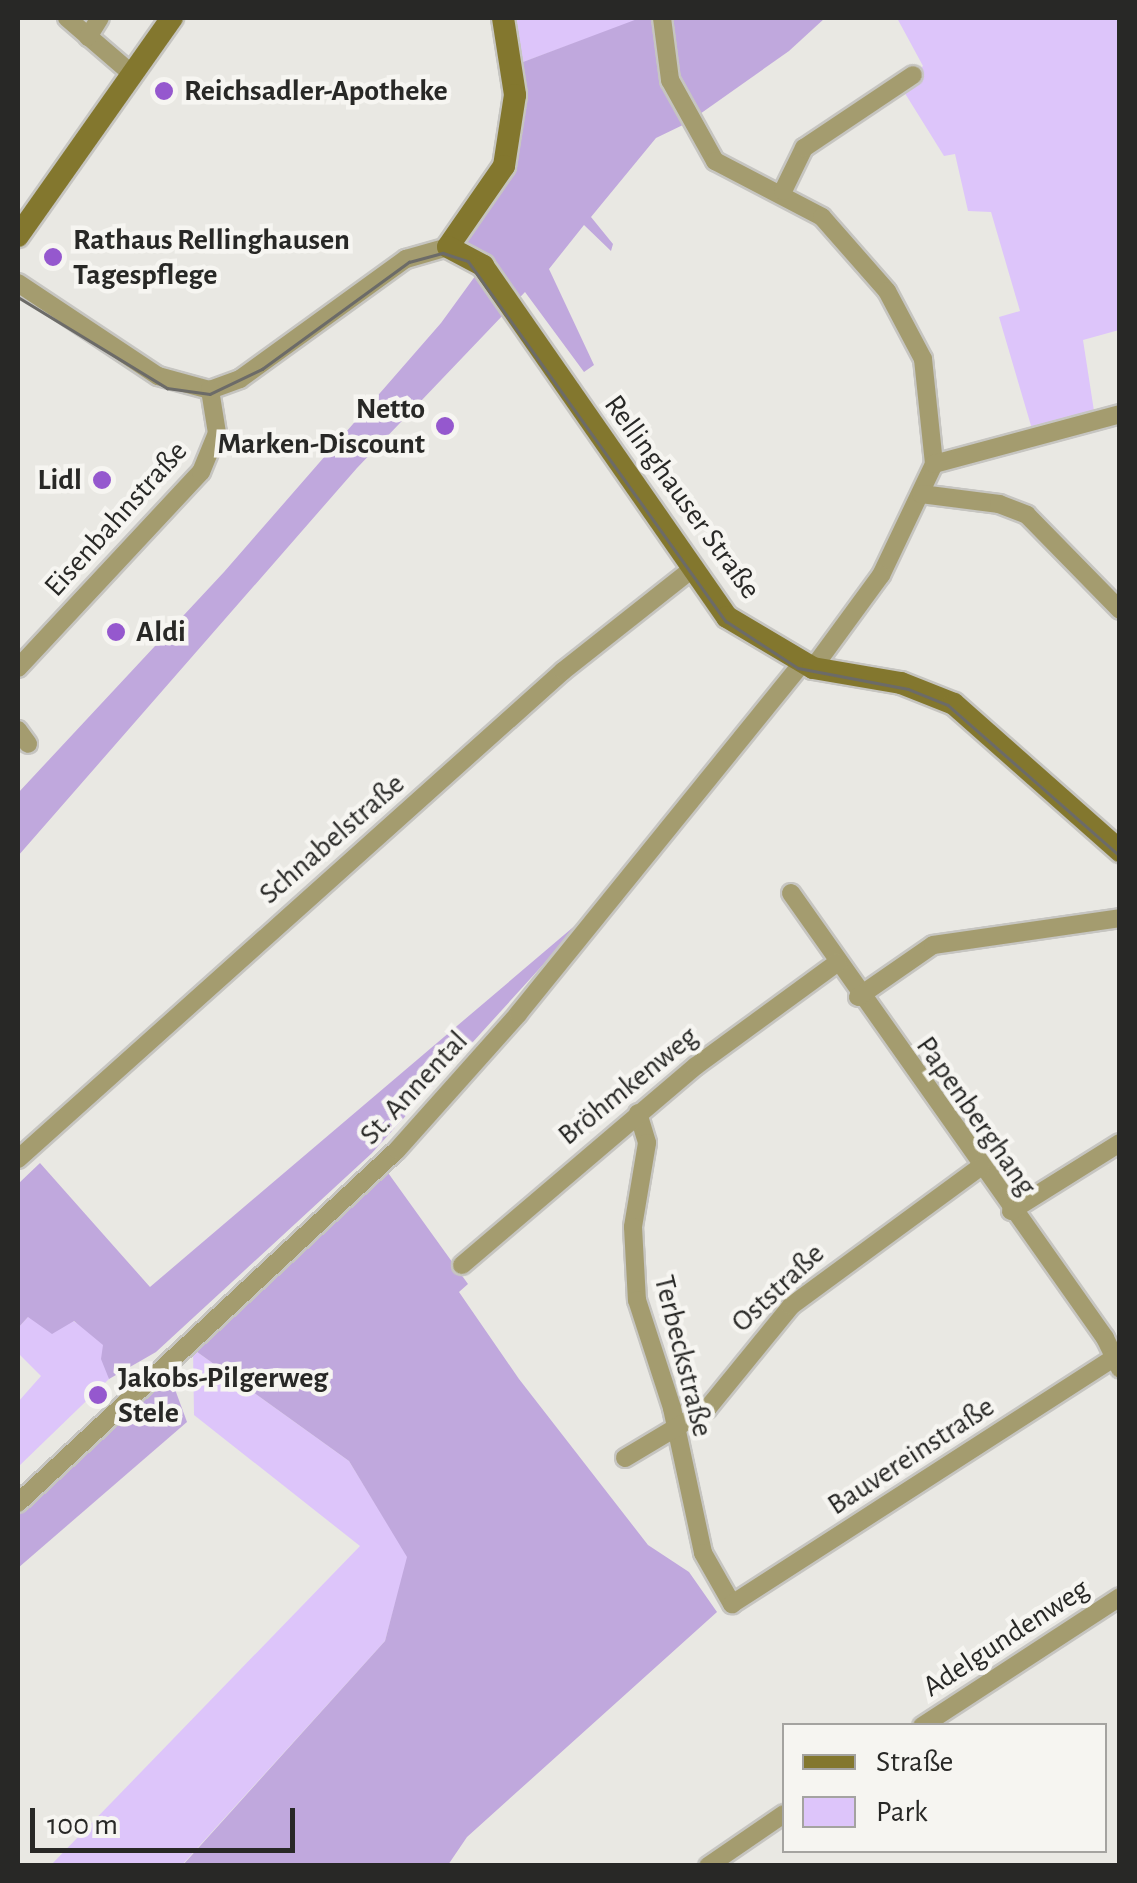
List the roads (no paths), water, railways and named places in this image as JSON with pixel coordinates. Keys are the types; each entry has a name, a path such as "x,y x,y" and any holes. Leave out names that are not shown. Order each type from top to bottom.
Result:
{"main road":[{"path":"18,236 172,18"},
{"path":"448,247 504,166 515,94 503,18"},
{"name":"Rellinghauser Straße","path":"448,247 483,266 727,617 807,666 901,683 954,704 1120,850"}],"street":[{"path":"68,18 132,74"},
{"path":"88,37 100,18"},
{"path":"662,18 670,80 715,161 737,178 782,191 842,237 910,325 923,359 934,464 1120,414"},
{"path":"782,191 804,148 913,76"},
{"path":"18,283 158,376 210,390 240,378 406,259 448,247"},
{"name":"Eisenbahnstraße","path":"18,668 201,472 217,433 210,390"},
{"name":"St. Annental","path":"18,1503 397,1150 518,1014 868,596 934,464"},
{"path":"921,494 999,504 1027,516 1120,610"},
{"name":"Schnabelstraße","path":"18,1159 562,671 691,570"},
{"name":"Papenberghang","path":"791,893 858,997 1118,1360"},
{"path":"858,997 933,945 1120,918"},
{"name":"Bröhmkenweg","path":"462,1265 638,1113 838,962"},
{"name":"Terbeckstraße","path":"638,1113 646,1156 633,1266 703,1554 732,1604"},
{"path":"1010,1212 1120,1143"},
{"name":"Oststraße","path":"626,1458 675,1433 707,1409 791,1306 980,1168"},
{"name":"Bauvereinstraße","path":"732,1604 1118,1360"},
{"name":"Adelgundenweg","path":"927,1723 1120,1597"},
{"path":"708,1866 734,1857 782,1816"}],"tram line":[{"path":"18,297 167,388 210,394 262,369 409,262 443,253 468,261 726,621 798,668 908,689 948,705 1120,856"}],"place":[{"name":"Reichsadler-Apotheke","path":"164,91"},
{"name":"Rathaus Rellinghausen Tagespflege","path":"53,257"},
{"name":"Netto Marken-Discount","path":"445,426"},
{"name":"Lidl","path":"102,480"},
{"name":"Aldi","path":"116,632"},
{"name":"Jakobs-Pilgerweg Stele","path":"98,1395"}]}
